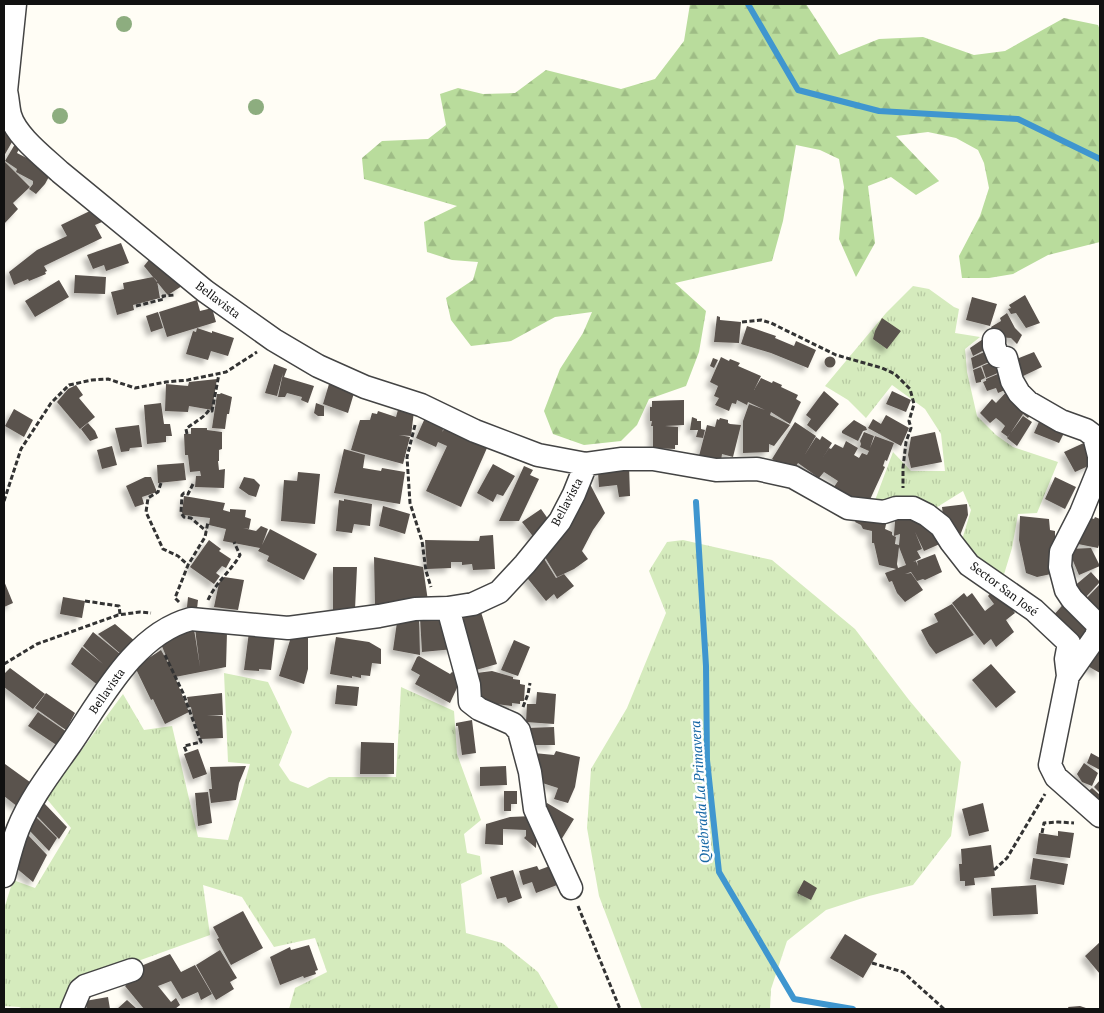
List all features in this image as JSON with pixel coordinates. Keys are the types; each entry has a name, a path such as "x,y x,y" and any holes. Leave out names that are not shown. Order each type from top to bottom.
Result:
{"street":[{"name":"Bellavista","path":"4,871 18,829 38,791 121,670 154,638 191,620 288,628 370,618 416,609 445,608 473,604 499,592 560,521 574,494 586,464 538,455 475,431 420,405 365,387 318,366 274,340 205,291 74,184 18,130 11,116 5,92 15,4"},
{"path":"994,340 998,356 1006,358 1012,381 1019,393 1028,402 1052,416 1086,430 1094,436 1099,456 1099,469 1093,485 1061,552 1060,567 1066,590 1072,599 1096,623 1098,629 1096,636 1068,676"},
{"name":"Sector San José","path":"586,464 622,459 653,458 716,470 758,469 793,477 848,508 884,512 913,508 928,515 941,526 969,564 1034,610 1069,643 1066,659 1068,676 1050,765 1056,777"},
{"path":"445,608 468,686 470,702 479,709 513,724 519,731 530,772 535,809 571,888"},
{"path":"1056,777 1090,821"},
{"path":"72,1009 80,990 85,986 132,970"}],"path":[{"path":"136,306 164,299 163,296 205,291"},
{"path":"742,322 761,320 771,323 836,355 889,371 895,374 910,390 914,404 909,421 911,428 906,442 903,468 903,508"},
{"path":"4,501 21,449 51,403 69,385 100,378 135,388 219,374 226,372 274,340"},
{"path":"187,434 186,429 194,422 205,417 209,410 212,411 219,374"},
{"path":"420,405 407,457 410,503 422,541 429,582 434,595 445,608"},
{"path":"161,483 158,492 148,498 146,512 163,549 178,556 188,565"},
{"path":"193,484 188,494 184,493 182,495 181,513 184,517 191,518 206,531"},
{"path":"191,620 188,611 175,598 188,565 197,552 208,522"},
{"path":"191,620 240,555 234,542"},
{"path":"85,601 119,606 120,614"},
{"path":"4,664 37,644 120,614 140,612 191,620"},
{"path":"154,638 162,649 180,686 201,742 184,746 187,753"},
{"path":"994,870 1007,858 1056,777"},
{"path":"1042,833 1044,823 1090,821"},
{"path":"571,888 620,1009"},
{"path":"872,963 903,972 944,1009"}],"green space":[{"path":"690,4 806,4 839,55 879,39 923,37 974,55 1005,51 1064,18 1098,25 1100,30 1100,242 1048,255 1013,274 989,278 962,278 959,256 980,216 989,188 984,163 978,150 956,138 928,132 896,136 939,181 916,195 891,177 868,186 875,243 856,277 839,239 844,187 839,159 820,150 796,145 783,221 772,261 675,283 706,311 699,352 686,386 649,399 637,425 621,441 584,445 553,434 544,411 560,369 583,333 592,312 555,317 511,341 471,346 451,320 446,298 473,280 478,262 452,260 427,252 424,222 457,206 364,179 362,158 382,141 428,139 446,125 440,94 458,88 483,94 515,93 546,70 621,89 655,79 684,41"},
{"path":"913,286 929,289 959,309 955,333 980,337 965,349 967,372 977,416 996,435 1013,447 1058,462 1037,513 1018,514 1012,548 1002,581 961,543 971,510 963,491 934,509 874,503 893,452 911,471 945,471 941,434 925,409 892,385 866,418 848,400 825,386 886,313"},
{"path":"683,540 772,560 855,629 909,700 961,762 951,836 913,885 869,896 826,910 787,941 771,989 770,1009 642,1009 599,896 587,828 591,769 627,708 666,613 649,571 667,542"},
{"path":"224,673 268,682 292,732 279,765 290,781 308,788 329,777 396,777 401,687 454,711 457,754 481,820 464,834 467,853 480,856 482,874 461,884 466,933 502,943 538,972 559,1009 289,1009 295,988 327,972 315,938 274,947 242,897 203,885 210,935 113,970 67,1009 23,1009 4,1006 4,909 13,880 35,888 71,828 46,798 123,694 144,730 172,726 198,837 228,840 250,764 228,762"}],"building":[{"path":"4,127 16,135 4,156"},
{"path":"15,144 19,149 17,153 52,171 45,184 36,194 29,189 33,181 16,172 17,169 5,161"},
{"path":"5,162 30,187 13,203 18,209 4,224"},
{"path":"94,209 102,222 95,225 102,238 44,266 47,271 45,272 46,274 14,285 9,272 37,250 67,236 61,225"},
{"path":"121,243 129,263 106,271 104,265 93,269 87,255"},
{"path":"152,256 182,286 168,295 166,293 144,266"},
{"path":"75,275 106,277 105,294 74,293"},
{"path":"153,277 157,281 160,298 133,305 134,310 117,315 111,292 124,289 123,283"},
{"path":"59,280 69,297 35,317 25,301"},
{"path":"1025,295 1040,323 1026,328 1016,313 1011,314 1008,309 1011,308 1009,305"},
{"path":"972,297 997,304 990,326 966,320"},
{"path":"197,300 200,311 212,308 216,322 167,337 159,312"},
{"path":"158,312 163,328 151,332 146,316"},
{"path":"1007,313 1015,328 1022,335 1017,344 1011,338 997,337 991,327 1001,321 1000,318"},
{"path":"717,316 720,317 720,320 741,322 739,343 714,342"},
{"path":"882,318 901,331 887,349 873,339"},
{"path":"747,326 776,336 775,338 794,346 796,341 816,350 808,368 771,353 741,344"},
{"path":"197,328 234,338 228,356 211,351 208,360 186,354 193,331 196,332"},
{"path":"986,337 990,347 973,356 970,348"},
{"path":"993,348 998,358 973,369 971,358"},
{"path":"1034,352 1042,367 1021,377 1014,360"},
{"path":"830,356 836,362 830,368 824,362"},
{"path":"721,357 740,363 738,366 761,376 754,390 761,378 782,385 781,387 798,395 796,399 801,402 790,424 771,412 770,415 790,425 774,446 769,444 769,452 743,453 743,421 749,404 765,410 748,402 747,405 737,400 736,404 732,403 729,411 715,405 719,398 714,396 718,386 710,382"},
{"path":"713,358 718,360 714,368 710,366"},
{"path":"1000,359 1005,370 986,378 982,366"},
{"path":"274,364 287,369 284,377 314,386 308,403 301,400 302,397 287,393 285,397 278,397 283,373 277,396 265,393"},
{"path":"981,367 985,378 981,382 976,383 973,370"},
{"path":"1005,371 1012,387 998,393 996,388 987,391 983,382 986,379"},
{"path":"217,379 212,410 189,406 188,412 165,411 166,384 188,386 189,382"},
{"path":"329,384 354,393 348,413 323,404"},
{"path":"76,385 83,395 79,398 95,417 80,429 57,402 68,389"},
{"path":"1009,389 1033,411 1028,418 1023,414 1008,437 1001,432 1005,426 1001,422 996,418 990,423 980,413 992,399 996,403"},
{"path":"824,391 839,404 816,432 807,425 811,419 806,415"},
{"path":"892,391 911,400 906,412 886,404"},
{"path":"221,393 232,397 225,429 212,428 217,394"},
{"path":"684,400 684,425 665,426 678,427 678,445 675,445 675,449 653,448 653,426 651,426 652,421 650,421 652,401"},
{"path":"161,403 164,424 170,424 172,436 166,436 166,442 147,444 144,405"},
{"path":"316,403 324,406 324,416 318,416 314,413"},
{"path":"399,406 414,411 411,436 399,435 410,437 403,464 351,450 360,420 370,420 372,413 377,414 378,411 396,417"},
{"path":"14,409 33,420 24,437 5,426"},
{"path":"886,415 909,428 901,446 868,428 873,419 881,424"},
{"path":"1042,415 1067,427 1059,443 1034,433"},
{"path":"1023,416 1032,422 1017,446 1007,438"},
{"path":"692,417 697,419 697,421 701,421 701,429 705,430 703,438 696,437 698,430 690,430"},
{"path":"425,418 446,424 442,432 445,428 487,448 461,507 426,491 447,446 438,442 436,447 416,438"},
{"path":"720,418 728,420 730,424 741,425 733,457 722,454 721,461 699,456 707,425 715,427 717,419 719,420"},
{"path":"854,420 866,427 867,430 863,431 858,441 842,433"},
{"path":"795,422 816,436 804,456 816,437 820,440 822,436 832,443 822,459 829,448 831,449 835,444 843,448 846,441 858,448 854,455 859,458 862,453 867,455 869,451 860,447 860,441 864,432 874,436 870,448 875,436 894,443 887,461 885,460 883,466 885,467 867,506 832,490 838,481 824,472 819,478 798,463 793,471 772,459"},
{"path":"88,423 98,438 90,441 81,429"},
{"path":"139,425 142,447 130,448 129,451 121,452 115,428"},
{"path":"191,428 207,428 207,430 222,432 222,449 219,450 218,461 219,470 225,469 224,488 195,487 196,476 201,476 200,471 190,472 188,455 185,455 184,434 191,434"},
{"path":"935,432 942,462 911,468 908,455 911,437"},
{"path":"1088,441 1095,463 1075,472 1064,452"},
{"path":"112,446 117,465 102,469 97,450"},
{"path":"344,449 365,455 363,468 381,471 382,468 405,472 400,504 334,493"},
{"path":"184,463 186,480 158,483 157,465"},
{"path":"493,464 515,476 503,496 497,494 493,502 477,493"},
{"path":"629,465 630,496 619,497 617,485 599,487 598,472"},
{"path":"524,466 533,470 530,475 539,479 519,521 499,521"},
{"path":"298,472 320,474 315,524 281,521 284,480 297,481"},
{"path":"145,477 151,477 157,492 142,497 144,504 135,507 126,486"},
{"path":"244,477 254,479 260,485 256,497 249,495 239,488"},
{"path":"1055,477 1076,487 1065,509 1045,499"},
{"path":"590,484 605,513 582,551 588,559 574,569 557,577 543,554"},
{"path":"184,496 225,503 223,510 230,512 230,509 246,510 245,517 251,519 249,529 243,528 256,531 261,526 268,529 262,545 270,529 317,554 304,580 267,561 269,556 258,551 260,548 223,541 226,529 209,525 210,518 184,515 182,513"},
{"path":"344,499 372,504 370,526 354,524 352,533 336,531 339,500 344,501"},
{"path":"967,504 968,515 959,538 944,523 942,507"},
{"path":"383,506 410,514 405,534 379,526"},
{"path":"541,509 551,523 535,539 522,522"},
{"path":"896,510 920,513 942,543 924,551 915,532 922,549 917,551 921,558 913,562 916,561 918,566 917,561 935,554 942,572 925,580 917,581 911,572 905,574 911,573 923,590 905,602 897,593 892,581 889,582 885,573 896,569 879,565 874,543 872,543 872,531 863,529 861,525 855,522 858,517 888,515 885,529 892,532 894,536","holes":["900,534 899,545 895,544 896,537 894,536","899,547 906,565 898,568 897,564"]},
{"path":"1084,515 1100,519 1100,542 1098,548 1070,541"},
{"path":"1020,516 1049,519 1050,530 1055,531 1055,570 1051,574 1037,577 1026,573 1019,540"},
{"path":"493,535 495,569 473,570 472,564 462,565 462,562 451,562 451,568 427,569 425,540 479,541 480,536"},
{"path":"209,540 221,549 219,551 231,559 226,568 222,566 216,573 220,576 214,584 190,567"},
{"path":"1091,548 1100,566 1079,575 1068,549"},
{"path":"374,557 423,567 428,601 375,606"},
{"path":"543,557 556,578 564,574 574,586 557,599 554,594 546,601 524,574"},
{"path":"333,567 357,567 355,609 333,612"},
{"path":"1091,572 1100,582 1083,600 1072,588"},
{"path":"224,577 244,580 238,610 214,607 219,583"},
{"path":"4,581 13,603 4,607"},
{"path":"1100,586 1100,618 1084,601"},
{"path":"994,589 1002,595 1015,613 1006,620 1014,632 996,647 991,639 984,645 952,603 964,593 967,597 972,593 985,611 994,604 988,596"},
{"path":"63,597 85,601 82,618 60,614"},
{"path":"188,597 198,600 197,609 187,607"},
{"path":"1068,599 1093,624 1077,641 1052,617"},
{"path":"952,604 974,635 936,654 921,630 938,622 934,614"},
{"path":"481,612 497,664 469,672 454,619"},
{"path":"445,616 454,649 422,652 420,618"},
{"path":"419,618 420,655 393,650 397,622"},
{"path":"115,624 136,642 122,655 98,634"},
{"path":"194,629 200,667 195,629 227,632 226,667 175,677 189,712 165,724 135,667 161,650 171,668 161,644"},
{"path":"93,632 120,654 117,662 99,686 71,664 82,647 103,664 83,646"},
{"path":"249,632 275,636 271,670 244,670"},
{"path":"291,637 308,638 308,669 304,684 279,676"},
{"path":"336,637 369,642 381,649 381,664 372,663 370,676 361,675 361,678 330,674"},
{"path":"1100,638 1100,673 1084,664"},
{"path":"514,640 530,647 518,676 501,670"},
{"path":"419,656 450,674 452,672 462,677 450,703 415,684 420,675 411,670"},
{"path":"991,664 1016,692 996,708 972,680"},
{"path":"10,668 45,694 33,709 4,687 4,674"},
{"path":"492,671 520,680 520,684 525,685 524,701 520,701 520,704 512,703 512,706 472,701 469,674"},
{"path":"337,685 359,687 357,706 335,704"},
{"path":"537,692 556,694 554,724 526,722 527,704 536,704"},
{"path":"46,693 75,713 66,730 35,708"},
{"path":"222,693 223,715 207,716 222,716 223,738 201,739 187,697"},
{"path":"38,712 67,732 58,746 28,726"},
{"path":"472,720 476,753 462,755 456,723"},
{"path":"554,727 555,745 526,745 526,728"},
{"path":"361,742 394,743 394,774 360,774"},
{"path":"198,749 207,774 193,779 184,754"},
{"path":"556,751 580,757 575,787 568,803 554,799 558,788 533,780 534,753 554,755"},
{"path":"1091,753 1100,758 1100,770 1087,763"},
{"path":"1084,763 1098,773 1092,786 1082,782 1077,774"},
{"path":"5,764 34,785 18,807 4,796"},
{"path":"246,766 239,783 236,800 211,803 209,789 212,789 210,767"},
{"path":"506,766 507,785 480,786 480,767"},
{"path":"1100,780 1100,793 1094,787"},
{"path":"1092,788 1100,795 1100,809 1085,794"},
{"path":"504,791 517,791 517,804 511,804 511,811 504,811"},
{"path":"208,792 212,823 198,826 195,793"},
{"path":"44,803 67,827 59,839 36,815"},
{"path":"547,803 574,819 561,840 541,815"},
{"path":"983,803 989,831 969,836 962,809"},
{"path":"533,816 537,820 536,848 524,838 526,830 503,829 503,845 485,844 486,824 510,817"},
{"path":"36,817 57,838 49,851 29,830"},
{"path":"1058,831 1074,833 1070,858 1036,854 1039,833 1058,836"},
{"path":"28,835 47,855 33,882 15,867"},
{"path":"991,845 995,876 974,878 975,885 965,886 965,881 960,881 959,864 962,864 961,849"},
{"path":"1033,858 1068,864 1064,885 1030,879"},
{"path":"558,863 565,882 536,893 532,882 523,885 519,871 537,866 539,870"},
{"path":"513,870 522,898 508,903 506,897 497,899 490,877"},
{"path":"804,880 817,888 811,900 797,893"},
{"path":"1036,885 1038,914 993,916 991,888"},
{"path":"243,911 263,948 231,965 217,939 219,938 213,927"},
{"path":"845,934 877,954 863,978 830,958"},
{"path":"1100,942 1100,974 1085,956"},
{"path":"309,945 318,970 315,971 316,974 304,978 303,976 280,985 270,957 290,947 291,950"},
{"path":"220,950 237,978 230,982 234,989 216,1000 196,965"},
{"path":"170,954 181,972 195,965 212,994 201,1000 198,992 182,999 171,981 158,986 171,1002 176,998 180,1005 175,1009 144,1009 125,986 143,970 141,966"},
{"path":"108,997 110,1009 87,1009 85,1001"},
{"path":"127,1000 137,1009 117,1009"},
{"path":"1080,1006 1089,1009 1069,1009 1068,1007"}],"waterway":[{"path":"748,4 798,90 879,111 1018,119 1100,159"},
{"name":"Quebrada La Primavera","path":"696,502 706,666 707,760 719,872 794,999 853,1009"}]}
